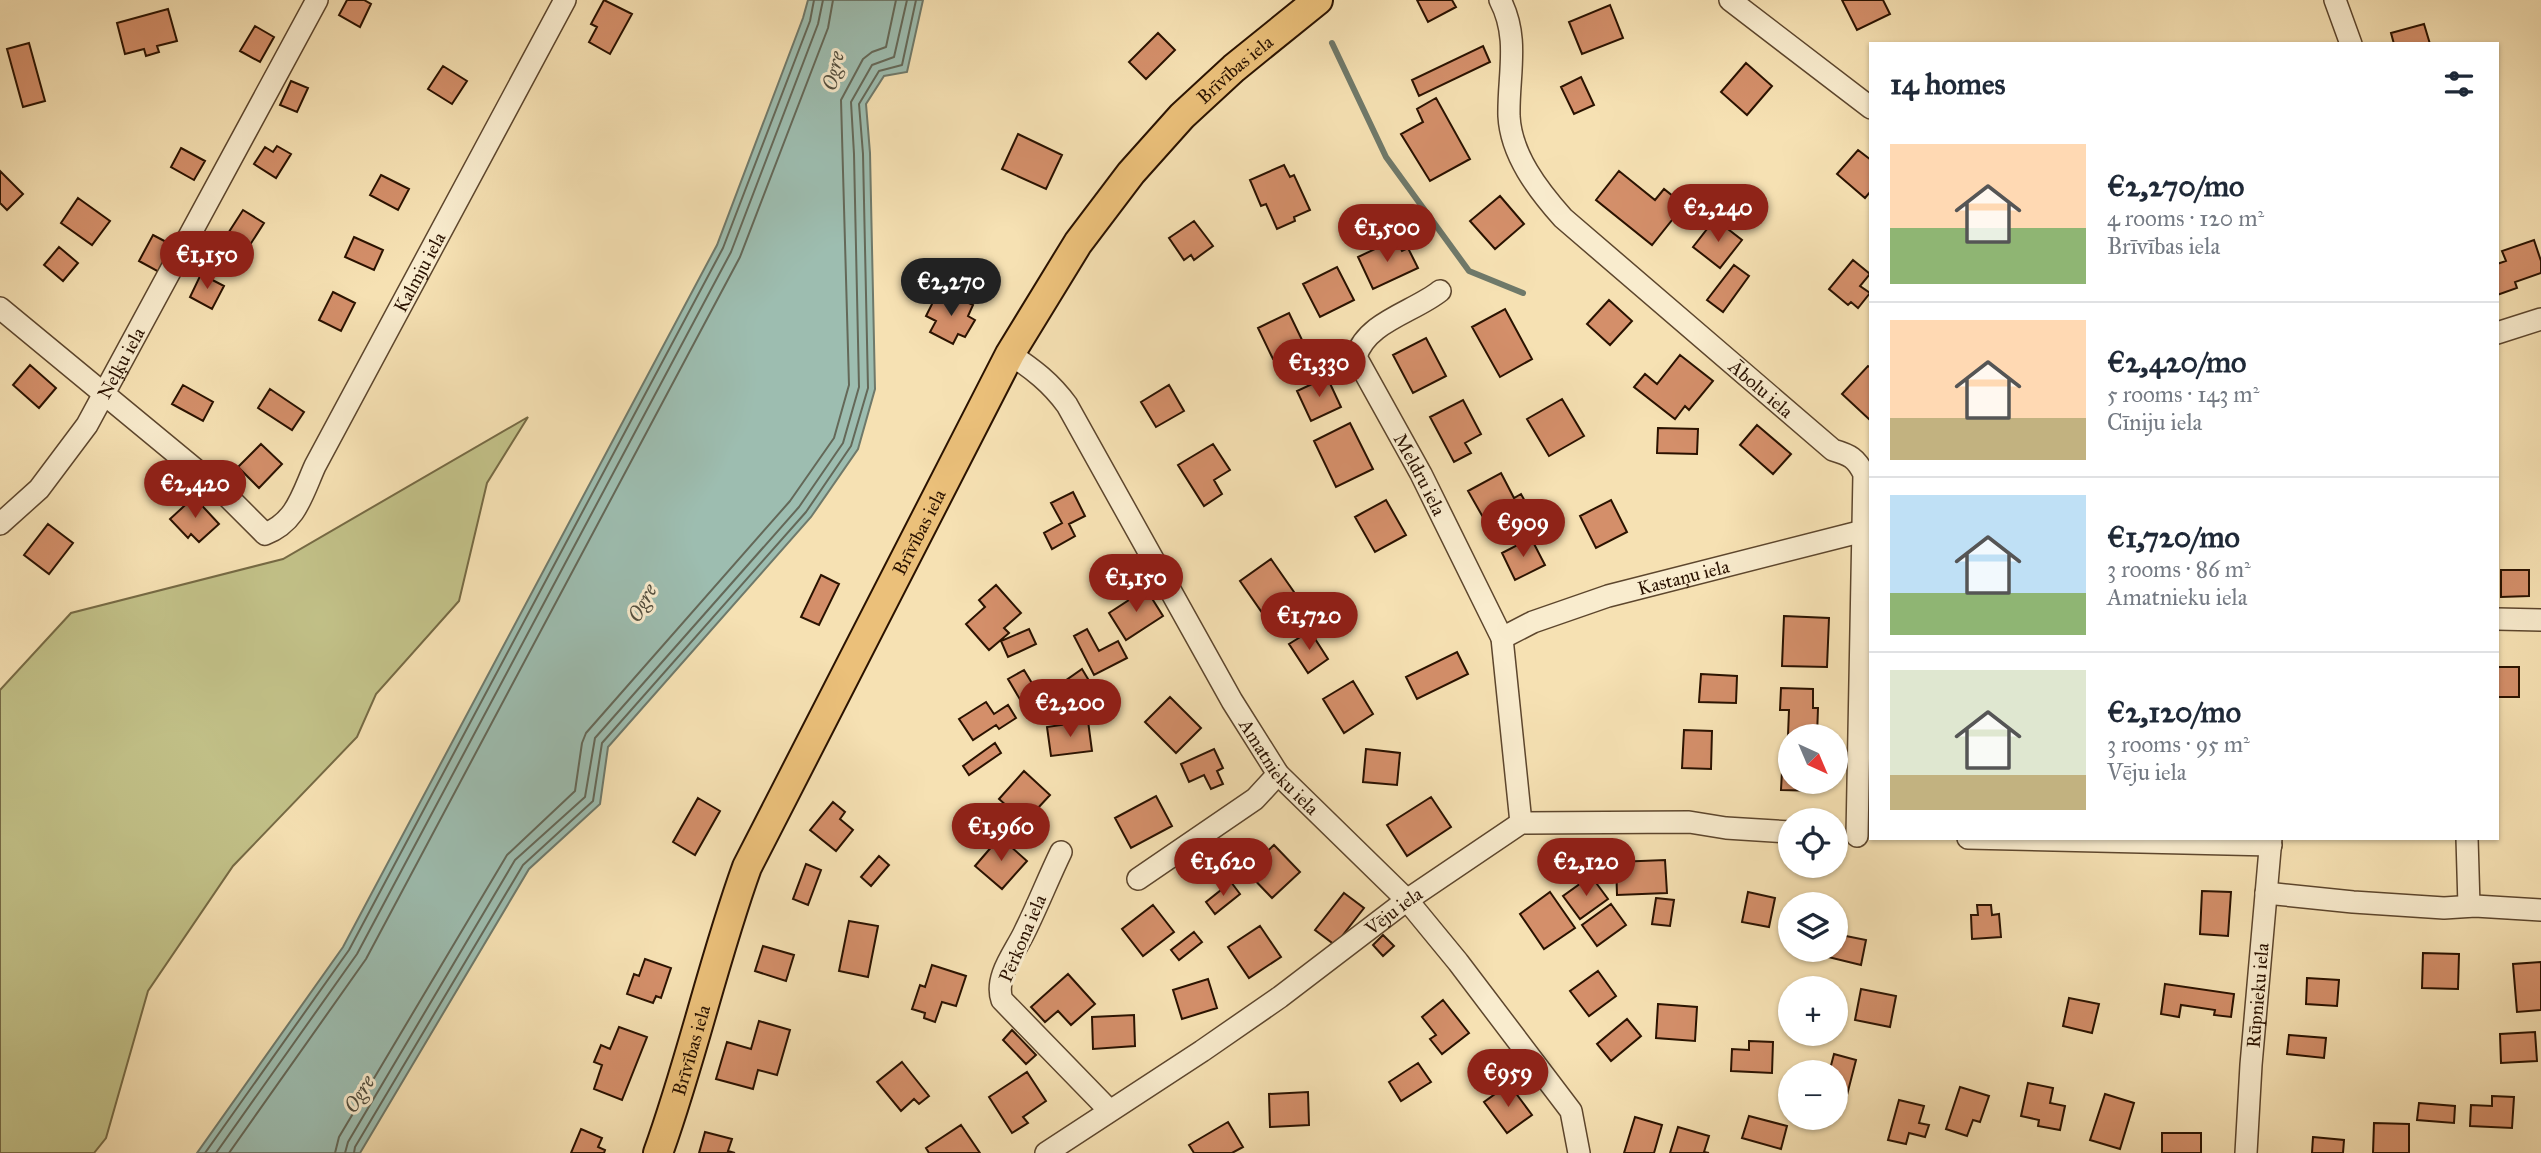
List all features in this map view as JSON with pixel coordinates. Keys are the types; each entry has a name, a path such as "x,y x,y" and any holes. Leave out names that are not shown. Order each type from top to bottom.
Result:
{"main road":[{"name":"Brīvības iela","path":"658,1153 676,1104 727,921 747,867 1010,354 1078,243 1105,205 1157,143 1220,80 1318,0"}],"street":[{"name":"Neļķu iela","path":"0,524 39,489 87,425 317,0"},
{"name":"Kalmju iela","path":"103,394 224,493 265,534 279,529 292,517 315,466 565,0"},
{"name":"Ābolu iela","path":"1500,0 1508,14 1513,43 1509,117 1513,140 1540,192 1563,218 1833,450 1850,455 1858,462 1864,474 1866,531 1855,835"},
{"path":"1730,0 1869,106"},
{"path":"2335,0 2350,42"},
{"name":"Meldru iela","path":"1440,291 1369,334 1359,346 1356,357 1421,474 1502,638 1521,823"},
{"path":"0,309 103,394"},
{"path":"2499,333 2541,319"},
{"name":"Amatnieku iela","path":"1010,354 1038,372 1056,389 1067,405 1233,701 1278,774 1408,900 1458,962 1571,1111 1579,1153"},
{"name":"Kastaņu iela","path":"1502,638 1533,622 1608,596 1866,531"},
{"path":"2499,619 2541,620"},
{"path":"1138,879 1255,799 1278,774"},
{"path":"1521,823 1689,822 1726,828 1778,831"},
{"name":"Vēju iela","path":"1045,1153 1280,997 1408,900 1521,823"},
{"path":"2120,840 2271,842"},
{"path":"2467,840 2469,906"},
{"name":"Rūpnieku iela","path":"2246,1153 2271,842"},
{"name":"Pērkona iela","path":"1061,852 1024,935 1011,956 999,993 1002,1000 1109,1110"},
{"path":"2266,893 2444,908 2469,906 2541,910"}],"shaded area":[{"path":"528,417 487,483 459,601 376,694 357,737 233,866 148,991 106,1138 94,1153 0,1153 0,690 71,613 283,559"}],"water":[{"name":"Ogre","path":"808,0 923,0 907,72 884,76 866,104 870,153 875,389 858,449 811,517 608,747 600,804 529,869 360,1153 197,1153 343,947 717,245"}],"building":[{"path":"347,0 364,0 371,4 360,27 339,15"},
{"path":"604,0 632,14 610,54 589,42 597,27 591,24"},
{"path":"1417,0 1452,0 1456,7 1428,22"},
{"path":"1842,0 1883,0 1890,14 1857,30"},
{"path":"1610,5 1623,38 1582,54 1569,22"},
{"path":"168,9 177,41 157,46 159,52 146,56 144,49 125,54 117,23"},
{"path":"2424,24 2429,42 2393,42 2391,33"},
{"path":"255,26 274,37 260,62 240,51"},
{"path":"1158,33 1175,50 1146,79 1129,62"},
{"path":"29,43 45,101 23,107 7,49"},
{"path":"1483,46 1490,62 1419,96 1412,80"},
{"path":"1746,63 1772,86 1747,115 1721,92"},
{"path":"443,66 467,81 452,104 428,89"},
{"path":"1581,77 1594,105 1574,114 1561,87"},
{"path":"291,81 308,88 297,112 280,105"},
{"path":"1436,98 1470,159 1430,181 1401,134 1423,122 1417,109"},
{"path":"1018,134 1062,155 1046,189 1002,169"},
{"path":"277,146 291,154 276,178 254,164 265,147 273,152"},
{"path":"181,148 205,161 194,180 171,167"},
{"path":"1858,150 1869,158 1869,193 1865,198 1837,174"},
{"path":"1284,165 1290,177 1294,175 1310,210 1277,229 1266,204 1261,206 1250,180"},
{"path":"0,171 23,194 7,210 0,203"},
{"path":"1619,171 1655,200 1664,189 1684,205 1652,245 1596,200"},
{"path":"381,175 409,189 398,210 370,195"},
{"path":"1500,196 1524,224 1495,249 1470,221"},
{"path":"78,198 110,221 92,245 61,223"},
{"path":"243,210 264,223 248,248 227,235"},
{"path":"1715,219 1742,240 1720,268 1693,247"},
{"path":"1194,221 1213,246 1194,260 1191,255 1184,260 1169,238"},
{"path":"153,235 174,246 159,272 139,261"},
{"path":"354,237 383,250 374,270 345,257"},
{"path":"1396,239 1402,251 1408,248 1418,268 1373,289 1358,257"},
{"path":"2534,240 2541,261 2541,273 2515,282 2517,288 2499,294 2499,263 2506,261 2502,251"},
{"path":"59,247 78,263 63,281 44,265"},
{"path":"1853,260 1869,273 1860,286 1869,294 1858,308 1851,302 1848,305 1829,289"},
{"path":"1734,265 1749,276 1723,312 1707,300"},
{"path":"1337,267 1354,300 1320,317 1303,284"},
{"path":"201,274 224,286 212,309 190,297"},
{"path":"333,292 355,303 341,331 319,320"},
{"path":"950,294 973,305 968,316 975,320 965,337 958,334 953,344 930,332 936,321 926,316 935,298 945,303"},
{"path":"1609,300 1632,321 1610,345 1587,324"},
{"path":"1505,309 1532,359 1500,377 1472,327"},
{"path":"1289,313 1304,344 1273,359 1258,328"},
{"path":"1426,338 1446,376 1413,393 1393,355"},
{"path":"1680,355 1713,381 1689,410 1685,406 1675,419 1634,387 1645,374 1657,384"},
{"path":"30,365 56,388 39,408 13,385"},
{"path":"1868,366 1869,367 1869,419 1842,394"},
{"path":"1327,377 1341,407 1311,421 1297,391"},
{"path":"183,385 213,402 203,421 172,404"},
{"path":"1169,385 1184,411 1156,427 1141,402"},
{"path":"270,389 304,412 292,430 258,408"},
{"path":"1562,399 1584,436 1549,456 1527,419"},
{"path":"1463,400 1481,434 1465,443 1471,453 1454,462 1430,417"},
{"path":"1350,423 1373,469 1336,487 1314,441"},
{"path":"1757,425 1791,454 1773,474 1740,445"},
{"path":"1658,428 1698,429 1697,454 1657,453"},
{"path":"261,444 282,464 259,488 238,467"},
{"path":"1213,444 1230,470 1214,480 1222,494 1204,506 1178,465"},
{"path":"1501,473 1514,498 1521,494 1527,505 1488,526 1468,491"},
{"path":"1073,492 1085,516 1069,524 1075,536 1052,549 1044,533 1062,523 1051,503"},
{"path":"194,497 219,524 199,542 191,534 188,538 170,519"},
{"path":"1386,500 1406,535 1375,552 1355,517"},
{"path":"1611,500 1627,532 1596,548 1580,516"},
{"path":"48,524 73,543 49,574 24,555"},
{"path":"1531,538 1545,565 1515,580 1502,553"},
{"path":"1271,559 1294,592 1263,614 1240,581"},
{"path":"2501,570 2529,570 2529,596 2501,597"},
{"path":"821,575 839,584 819,625 801,617"},
{"path":"996,585 1021,613 1004,628 1009,633 989,650 966,624 985,607 979,600"},
{"path":"1146,589 1163,616 1126,640 1109,613"},
{"path":"1784,616 1829,618 1827,667 1782,666"},
{"path":"1029,629 1036,644 1008,657 1001,641"},
{"path":"1087,629 1099,651 1118,641 1127,658 1094,675 1074,636"},
{"path":"1310,631 1328,659 1308,673 1289,644"},
{"path":"1457,652 1468,674 1417,699 1406,677"},
{"path":"2499,667 2519,667 2519,697 2499,697"},
{"path":"1082,669 1088,679 1052,704 1045,695"},
{"path":"1024,670 1044,703 1028,713 1008,679"},
{"path":"1701,674 1737,676 1736,703 1699,702"},
{"path":"1353,681 1373,714 1344,733 1323,699"},
{"path":"1094,684 1112,714 1098,722 1081,692"},
{"path":"1781,688 1813,689 1813,708 1818,708 1817,724 1788,724 1789,710 1780,710"},
{"path":"1170,697 1201,728 1176,753 1145,722"},
{"path":"986,702 994,714 1008,705 1016,718 999,729 996,725 973,740 959,719"},
{"path":"1088,721 1092,751 1051,756 1047,727"},
{"path":"1684,730 1712,731 1711,769 1682,768"},
{"path":"995,743 1001,753 969,775 963,766"},
{"path":"1214,749 1223,768 1217,771 1223,784 1211,789 1204,775 1189,782 1181,764"},
{"path":"1366,749 1400,753 1397,785 1363,782"},
{"path":"1024,771 1050,795 1025,822 999,799"},
{"path":"1156,796 1172,826 1131,848 1115,818"},
{"path":"1431,797 1451,827 1407,856 1387,825"},
{"path":"698,798 720,811 695,855 673,842"},
{"path":"833,802 845,812 840,819 853,830 836,851 810,830"},
{"path":"1000,837 1027,861 1002,889 975,866"},
{"path":"1274,845 1300,872 1272,898 1246,871"},
{"path":"879,856 889,865 871,886 861,877"},
{"path":"1665,860 1667,893 1617,895 1616,862"},
{"path":"806,864 821,870 808,905 793,899"},
{"path":"1591,876 1608,899 1580,919 1563,896"},
{"path":"1231,882 1240,894 1215,914 1206,902"},
{"path":"2202,891 2231,892 2228,936 2200,934"},
{"path":"1550,892 1575,928 1544,949 1520,914"},
{"path":"1748,892 1775,898 1769,927 1742,922"},
{"path":"1344,893 1364,908 1335,945 1315,930"},
{"path":"1656,898 1674,900 1670,926 1652,924"},
{"path":"1611,904 1626,925 1597,946 1582,925"},
{"path":"1153,905 1174,932 1143,956 1122,929"},
{"path":"1977,905 1991,905 1992,915 1999,914 2001,937 1972,939 1971,915 1978,915"},
{"path":"849,921 878,926 868,977 839,971"},
{"path":"1260,926 1281,957 1249,978 1228,947"},
{"path":"1194,932 1202,942 1179,960 1171,950"},
{"path":"1383,935 1394,946 1383,956 1373,945"},
{"path":"1848,936 1866,940 1861,965 1848,962"},
{"path":"763,946 794,955 786,981 755,971"},
{"path":"2423,953 2459,954 2458,989 2422,988"},
{"path":"645,959 671,968 661,998 656,996 653,1003 627,994 634,974 639,976"},
{"path":"2541,962 2541,1010 2517,1012 2513,964"},
{"path":"932,965 966,976 956,1006 942,1002 935,1022 924,1018 925,1013 912,1009 920,985 925,987"},
{"path":"1598,971 1616,996 1589,1016 1570,991"},
{"path":"1068,974 1095,1004 1071,1025 1058,1011 1045,1022 1031,1007"},
{"path":"2307,978 2339,980 2337,1006 2306,1004"},
{"path":"1208,979 1217,1008 1182,1019 1173,990"},
{"path":"2165,984 2234,994 2231,1017 2214,1015 2215,1010 2181,1005 2179,1017 2161,1014"},
{"path":"1861,989 1896,996 1890,1027 1855,1020"},
{"path":"2069,998 2099,1004 2092,1033 2063,1026"},
{"path":"1443,1000 1469,1033 1442,1054 1430,1039 1436,1035 1422,1017"},
{"path":"1658,1004 1697,1007 1695,1041 1656,1038"},
{"path":"1134,1015 1135,1046 1093,1049 1092,1017"},
{"path":"1627,1019 1641,1036 1611,1061 1597,1044"},
{"path":"759,1021 790,1030 777,1075 758,1070 753,1089 716,1079 727,1042 751,1049"},
{"path":"619,1027 647,1037 622,1100 594,1089 602,1065 594,1062 601,1045 610,1049"},
{"path":"1012,1030 1036,1055 1026,1064 1003,1040"},
{"path":"2535,1032 2537,1061 2501,1063 2500,1034"},
{"path":"2289,1035 2326,1038 2324,1058 2287,1054"},
{"path":"1749,1041 1773,1042 1772,1073 1731,1071 1732,1049 1749,1050"},
{"path":"1834,1054 1856,1060 1848,1091 1848,1060 1832,1060"},
{"path":"902,1062 929,1096 919,1104 914,1099 901,1111 877,1082"},
{"path":"1418,1063 1431,1082 1401,1101 1389,1082"},
{"path":"1027,1072 1046,1101 1023,1117 1028,1123 1012,1133 989,1097"},
{"path":"2028,1083 2053,1088 2050,1103 2065,1106 2060,1130 2038,1126 2039,1120 2021,1116"},
{"path":"1509,1084 1532,1115 1507,1133 1484,1102"},
{"path":"1960,1087 1989,1096 1980,1122 1973,1120 1967,1136 1946,1129"},
{"path":"1308,1092 1309,1125 1270,1127 1269,1094"},
{"path":"2105,1094 2134,1103 2120,1149 2090,1140"},
{"path":"2492,1096 2514,1097 2512,1128 2470,1126 2471,1105 2492,1106"},
{"path":"1899,1100 1924,1106 1919,1123 1929,1125 1925,1137 1909,1133 1906,1144 1888,1140"},
{"path":"2419,1103 2455,1106 2454,1123 2417,1120"},
{"path":"1749,1116 1778,1124 1778,1130 1786,1130 1781,1149 1742,1138"},
{"path":"1635,1117 1662,1125 1654,1153 1624,1153"},
{"path":"1228,1122 1243,1147 1232,1153 1194,1153 1189,1145"},
{"path":"2374,1123 2409,1124 2409,1153 2373,1153"},
{"path":"961,1125 980,1153 929,1153 926,1148"},
{"path":"1678,1127 1709,1136 1704,1152 1709,1153 1670,1153"},
{"path":"581,1129 602,1138 598,1147 605,1150 604,1153 571,1153"},
{"path":"705,1132 732,1139 728,1151 735,1153 699,1153"},
{"path":"2162,1133 2201,1133 2201,1153 2162,1153"},
{"path":"2313,1137 2344,1140 2343,1153 2312,1153"}],"waterway":[{"path":"1332,43 1386,157 1469,271 1523,293"}]}
